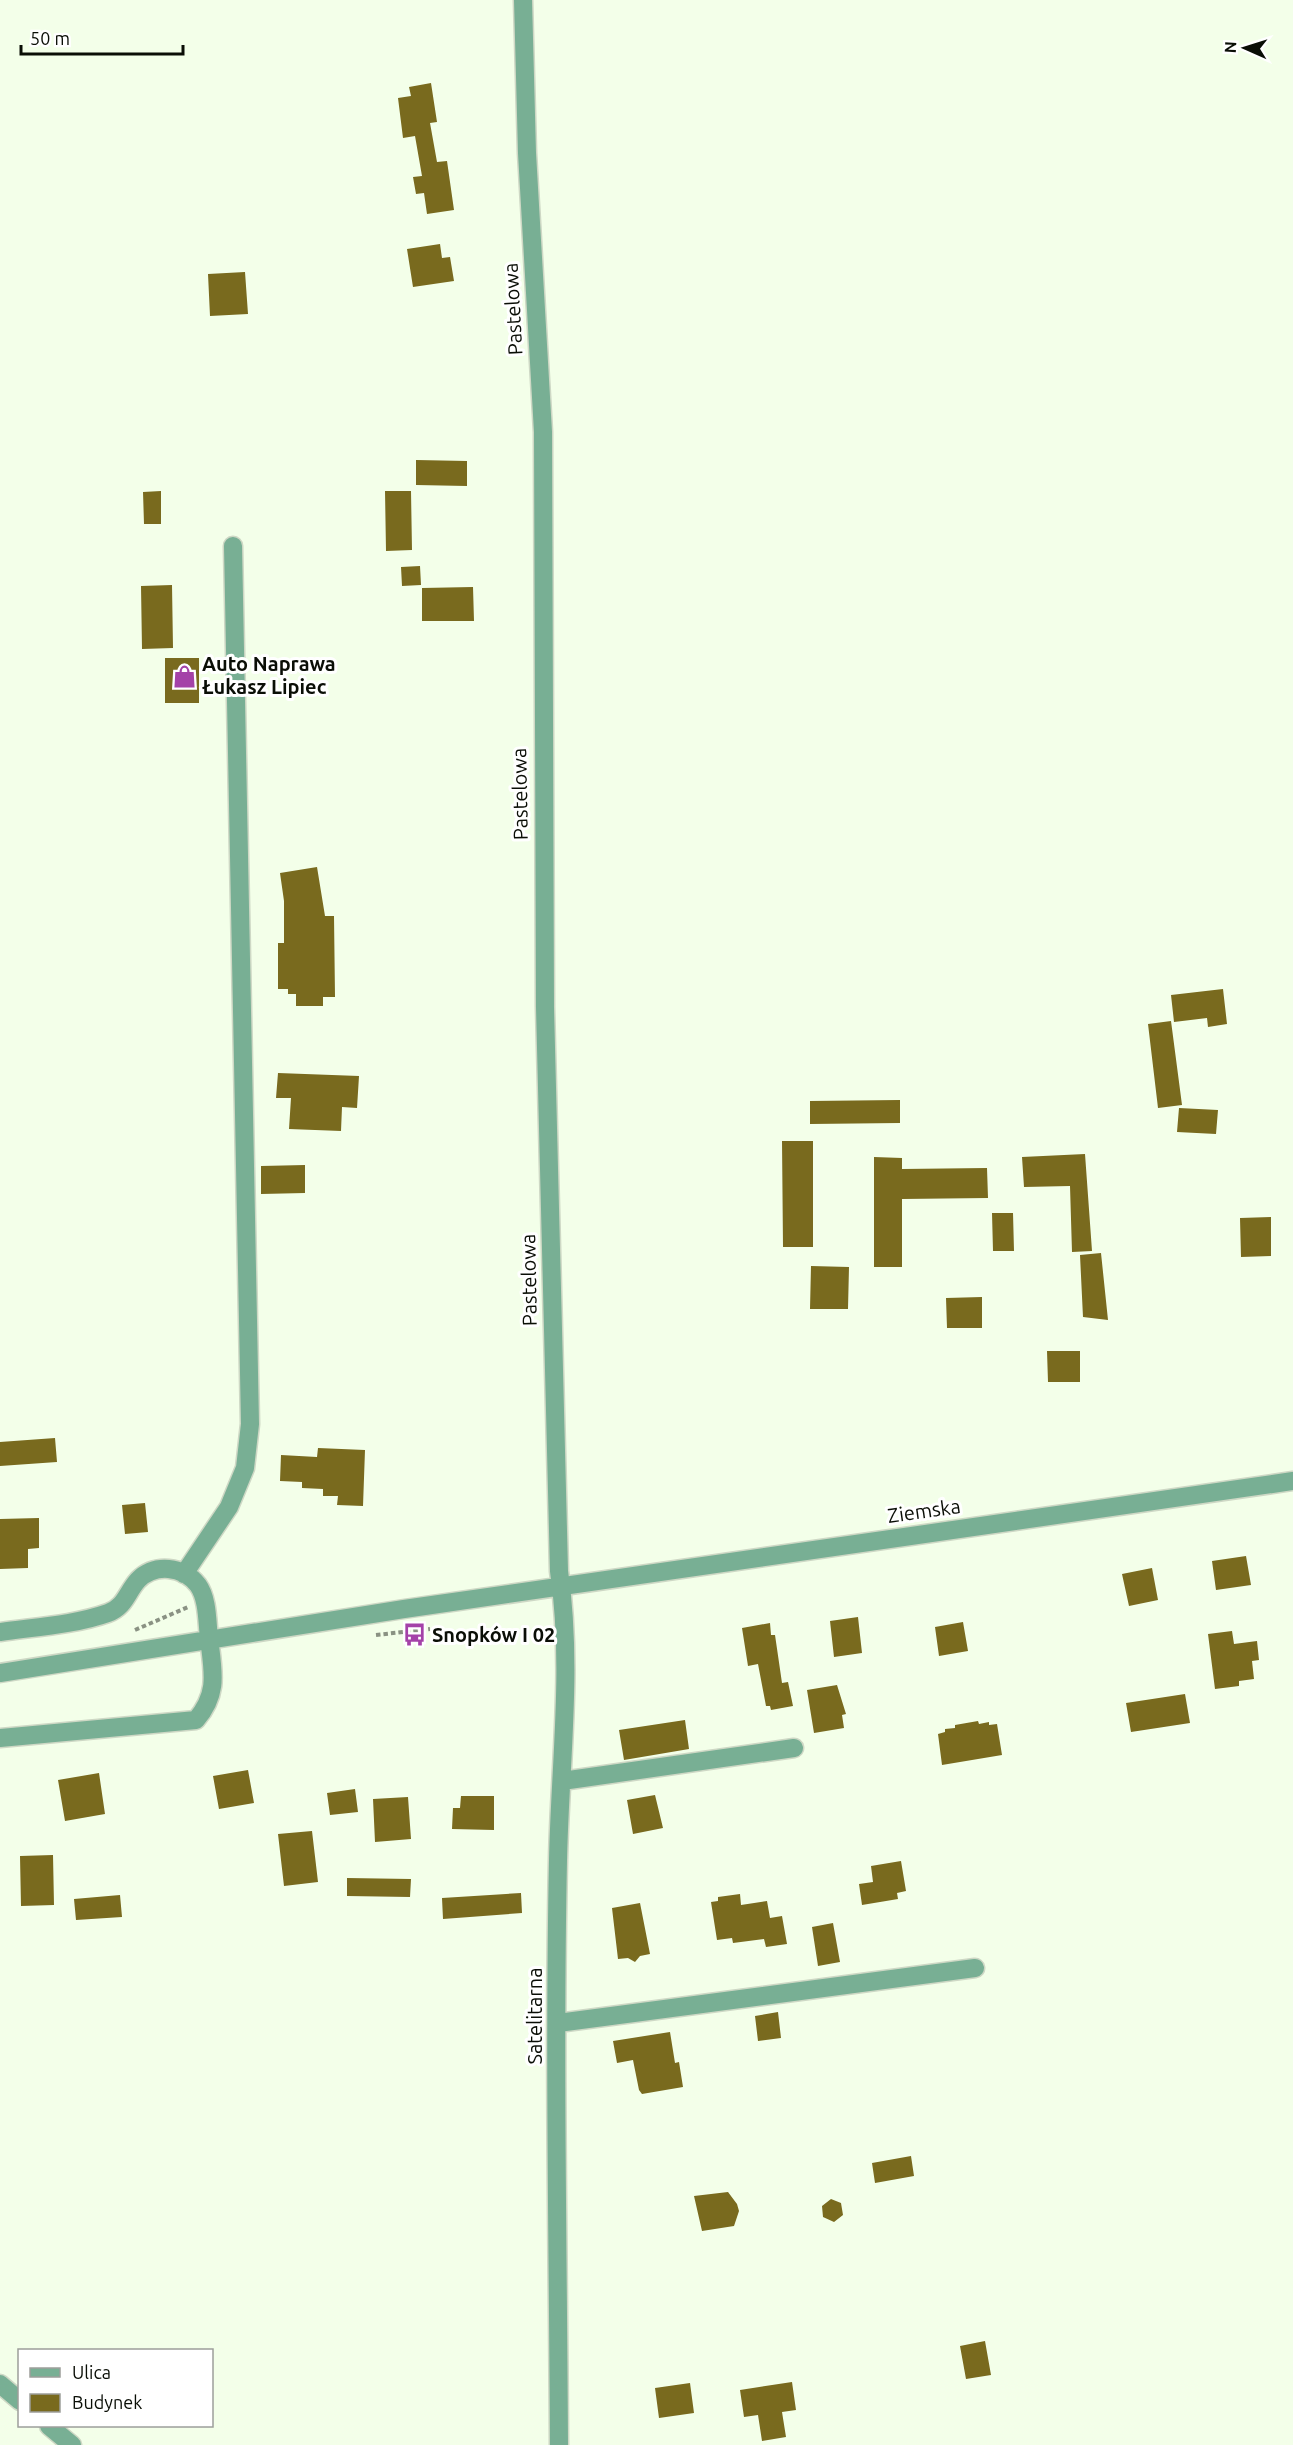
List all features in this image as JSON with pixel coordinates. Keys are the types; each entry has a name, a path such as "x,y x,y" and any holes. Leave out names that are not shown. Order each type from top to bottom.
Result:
{"street":[{"name":"Pastelowa","path":"523,0 527,153 543,432 545,1007 561,1587"},
{"path":"184,1574 229,1507 245,1468 250,1424 250,1130 233,546"},
{"name":"Ziemska","path":"0,1673 561,1587 1293,1481"},
{"path":"0,1632 84,1620 108,1613 119,1608 137,1581 151,1570 168,1568 184,1574 198,1586 205,1601 213,1679 209,1704 195,1720 0,1738"},
{"name":"Satelitarna","path":"559,2445 558,1859 566,1617 561,1587"},
{"path":"562,1781 794,1748"},
{"path":"558,2023 975,1968"},
{"path":"0,2384 18,2399"},
{"path":"50,2427 72,2445"}],"building":[{"path":"431,83 437,122 430,123 437,162 447,161 454,210 427,214 424,193 416,194 413,177 422,176 415,136 403,138 398,98 411,96 409,87"},
{"path":"440,244 442,258 450,257 454,281 413,287 407,249"},
{"path":"245,272 248,314 210,316 208,274"},
{"path":"416,460 467,461 467,486 416,485"},
{"path":"161,491 161,524 144,524 143,492"},
{"path":"385,491 411,491 412,550 386,551"},
{"path":"420,566 421,585 402,586 401,567"},
{"path":"172,585 173,648 142,649 141,586"},
{"path":"473,587 474,621 422,621 422,588"},
{"path":"165,658 199,658 199,703 165,703"},
{"path":"317,867 325,916 334,916 335,997 323,997 323,1006 296,1006 296,994 288,994 288,989 278,989 278,943 284,943 284,901 280,873"},
{"path":"1223,989 1227,1024 1208,1027 1207,1018 1174,1022 1171,995"},
{"path":"1171,1021 1182,1105 1158,1108 1148,1024"},
{"path":"278,1073 359,1076 357,1108 342,1107 341,1131 289,1129 291,1098 276,1098"},
{"path":"900,1100 900,1123 810,1124 810,1101"},
{"path":"1179,1108 1218,1110 1216,1134 1177,1132"},
{"path":"782,1141 813,1141 813,1247 783,1247"},
{"path":"1085,1154 1092,1251 1072,1252 1070,1186 1024,1187 1022,1157"},
{"path":"874,1157 902,1158 902,1169 987,1168 988,1198 902,1199 902,1267 874,1267"},
{"path":"305,1165 305,1193 261,1194 261,1166"},
{"path":"992,1213 1013,1213 1014,1251 993,1251"},
{"path":"1271,1217 1271,1256 1241,1257 1240,1218"},
{"path":"1101,1253 1108,1320 1083,1317 1080,1255"},
{"path":"811,1266 849,1267 848,1309 810,1309"},
{"path":"982,1297 982,1328 947,1328 946,1298"},
{"path":"1047,1351 1080,1351 1080,1382 1048,1382"},
{"path":"55,1438 57,1462 0,1466 0,1442"},
{"path":"318,1448 365,1450 363,1506 337,1505 338,1496 323,1496 323,1489 302,1488 302,1482 280,1481 281,1455 317,1457"},
{"path":"145,1503 148,1532 125,1534 122,1505"},
{"path":"39,1518 39,1548 28,1549 28,1568 0,1569 0,1519"},
{"path":"1246,1556 1251,1585 1216,1590 1212,1561"},
{"path":"1152,1568 1158,1600 1129,1606 1122,1574"},
{"path":"858,1617 862,1653 834,1657 830,1621"},
{"path":"963,1622 968,1651 939,1656 935,1627"},
{"path":"770,1623 771,1635 775,1635 782,1683 788,1682 793,1706 771,1710 770,1706 766,1706 758,1664 748,1666 742,1628"},
{"path":"1232,1631 1234,1644 1257,1641 1259,1660 1252,1661 1254,1679 1239,1681 1239,1686 1215,1689 1208,1634"},
{"path":"837,1685 846,1714 842,1715 844,1728 814,1733 807,1690"},
{"path":"1185,1694 1190,1723 1131,1732 1126,1703"},
{"path":"685,1720 689,1749 624,1760 619,1730"},
{"path":"978,1721 979,1724 989,1722 989,1725 997,1724 1002,1755 942,1765 938,1734 945,1732 945,1729 955,1728 955,1725"},
{"path":"248,1770 254,1803 219,1809 213,1776"},
{"path":"99,1773 105,1814 65,1821 58,1780"},
{"path":"355,1789 358,1812 330,1815 327,1793"},
{"path":"655,1795 663,1828 633,1834 627,1800"},
{"path":"461,1796 494,1796 494,1830 452,1829 453,1808 460,1808"},
{"path":"408,1797 411,1839 375,1842 373,1799"},
{"path":"312,1831 318,1882 284,1886 278,1834"},
{"path":"53,1855 54,1905 21,1906 20,1856"},
{"path":"901,1861 906,1891 897,1893 898,1899 862,1905 859,1884 873,1882 871,1866"},
{"path":"347,1878 411,1879 410,1897 347,1896"},
{"path":"521,1893 522,1913 443,1919 442,1898"},
{"path":"740,1894 741,1905 767,1901 770,1918 782,1916 787,1944 766,1947 764,1939 733,1943 732,1938 717,1940 711,1902 718,1901 718,1897"},
{"path":"120,1895 122,1917 76,1920 74,1899"},
{"path":"640,1903 650,1954 640,1956 635,1962 628,1958 618,1959 612,1908"},
{"path":"833,1923 840,1962 818,1966 812,1927"},
{"path":"778,2012 781,2038 758,2041 755,2016"},
{"path":"670,2032 675,2063 679,2062 683,2087 642,2094 639,2090 633,2060 617,2063 613,2041"},
{"path":"911,2156 914,2176 875,2183 872,2163"},
{"path":"728,2192 739,2211 734,2226 702,2231 694,2196"},
{"path":"831,2199 841,2203 843,2215 834,2222 823,2217 822,2206"},
{"path":"985,2341 991,2375 966,2379 960,2346"},
{"path":"792,2382 796,2410 782,2412 786,2437 762,2441 758,2415 744,2417 740,2390"},
{"path":"690,2383 694,2413 659,2418 655,2388"}],"place":[{"name":"Auto Naprawa Łukasz Lipiec","path":"184,676"},
{"name":"Snopków I 02","path":"414,1635"}]}
